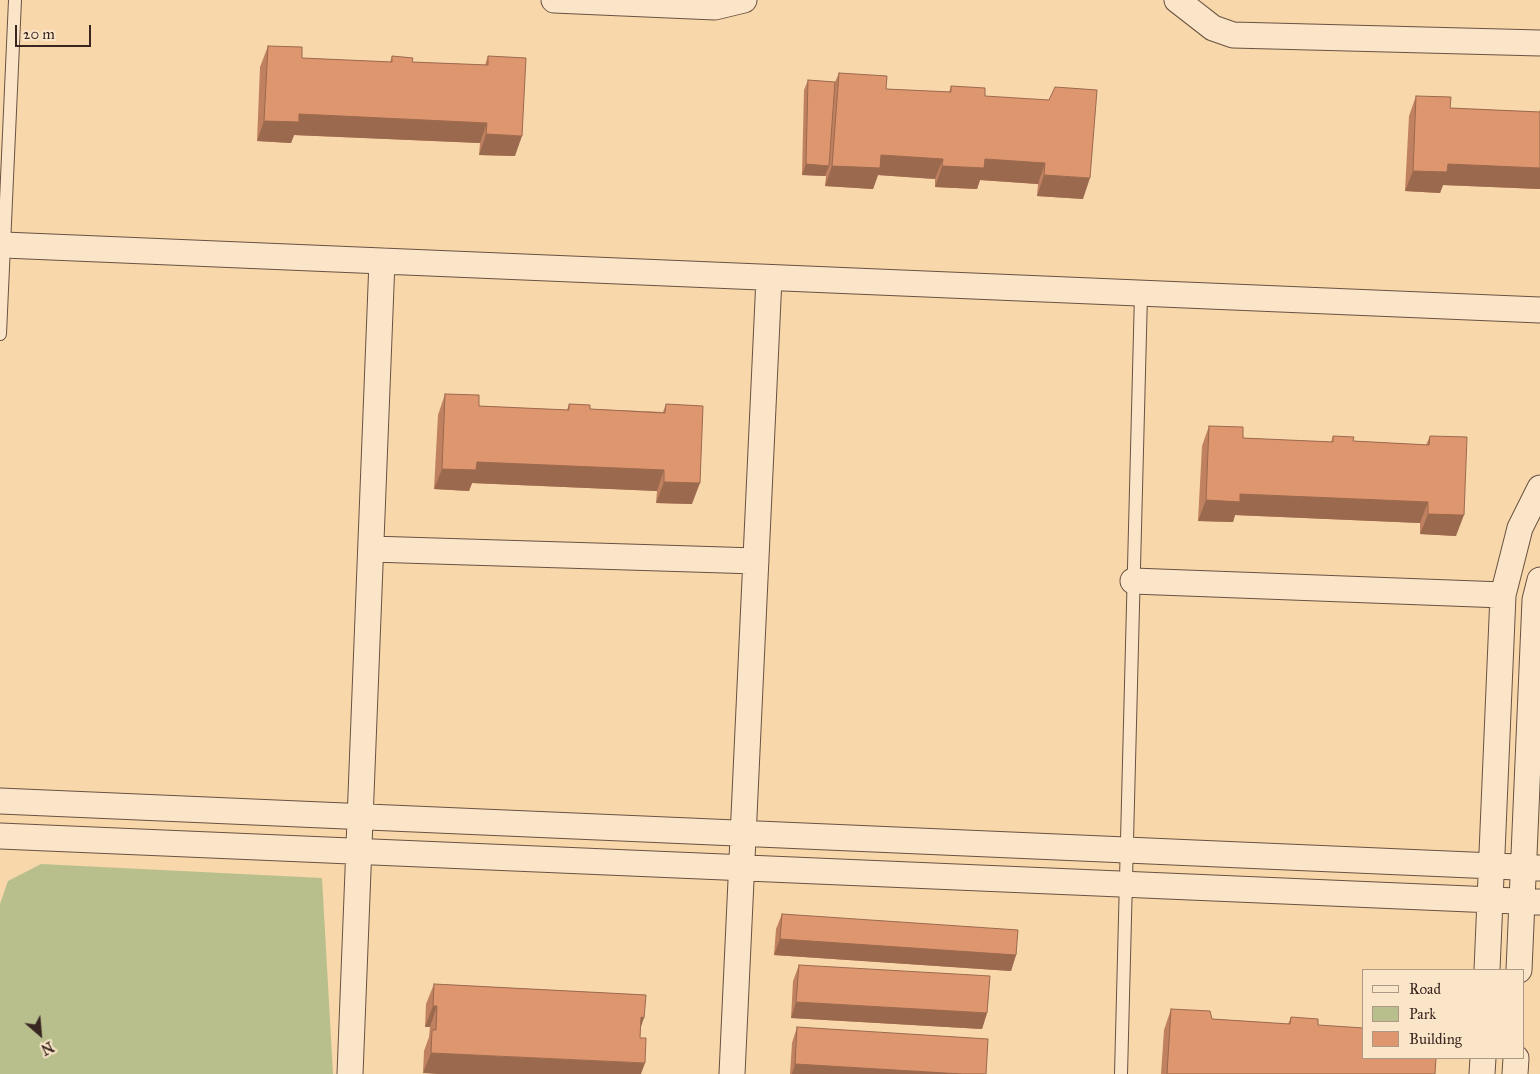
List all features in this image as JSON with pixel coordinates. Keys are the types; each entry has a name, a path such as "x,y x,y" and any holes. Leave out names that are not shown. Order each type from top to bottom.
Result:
{"street":[{"path":"554,0 715,7 744,0"},
{"path":"1177,0 1214,28 1233,36 1540,43"},
{"path":"4,245 1540,310"},
{"path":"350,1074 382,261"},
{"path":"732,1074 769,278"},
{"path":"1487,969 1503,595 1520,528 1540,488"},
{"path":"371,549 756,561"},
{"path":"1520,969 1531,902 1535,600 1540,580"},
{"path":"1133,581 1503,595"},
{"path":"0,801 1532,867"},
{"path":"0,836 1531,902"},
{"path":"1482,1074 1483,1059"},
{"path":"1515,1074 1516,1059"}],"lane":[{"path":"0,334 15,0"},
{"path":"1120,1074 1141,294"}],"green space":[{"path":"41,864 322,878 333,1074 0,1074 0,904 8,881"}],"building":[{"path":"268,46 302,47 302,58 392,62 392,56 413,58 412,62 488,65 488,56 526,58 522,136 486,134 487,123 299,114 299,122 264,121"},
{"path":"839,73 887,76 886,89 951,92 951,86 985,88 985,96 1049,100 1055,87 1097,90 1090,178 1044,175 1045,163 985,159 984,168 942,166 943,159 881,155 880,168 832,166"},
{"path":"808,80 835,82 829,166 806,164"},
{"path":"1416,96 1451,97 1450,108 1540,112 1540,168 1448,164 1447,172 1413,171"},
{"path":"445,394 479,395 479,406 569,410 569,404 590,405 590,409 665,413 666,404 703,406 700,483 664,482 664,470 477,462 476,470 442,469"},
{"path":"1209,426 1243,427 1243,438 1333,442 1333,436 1354,437 1353,441 1429,445 1430,436 1467,437 1464,515 1428,514 1428,502 1240,494 1240,502 1206,500"},
{"path":"782,914 1018,930 1016,955 780,939"},
{"path":"799,965 990,976 987,1013 796,1002"},
{"path":"434,984 646,995 644,1018 641,1017 640,1038 646,1038 645,1063 431,1053 432,1030 436,1030 437,1006 433,1006"},
{"path":"1171,1009 1210,1011 1212,1019 1290,1024 1291,1017 1318,1019 1318,1025 1362,1028 1362,1059 1436,1059 1435,1074 1167,1074"},
{"path":"797,1027 988,1039 986,1074 795,1064"}]}
